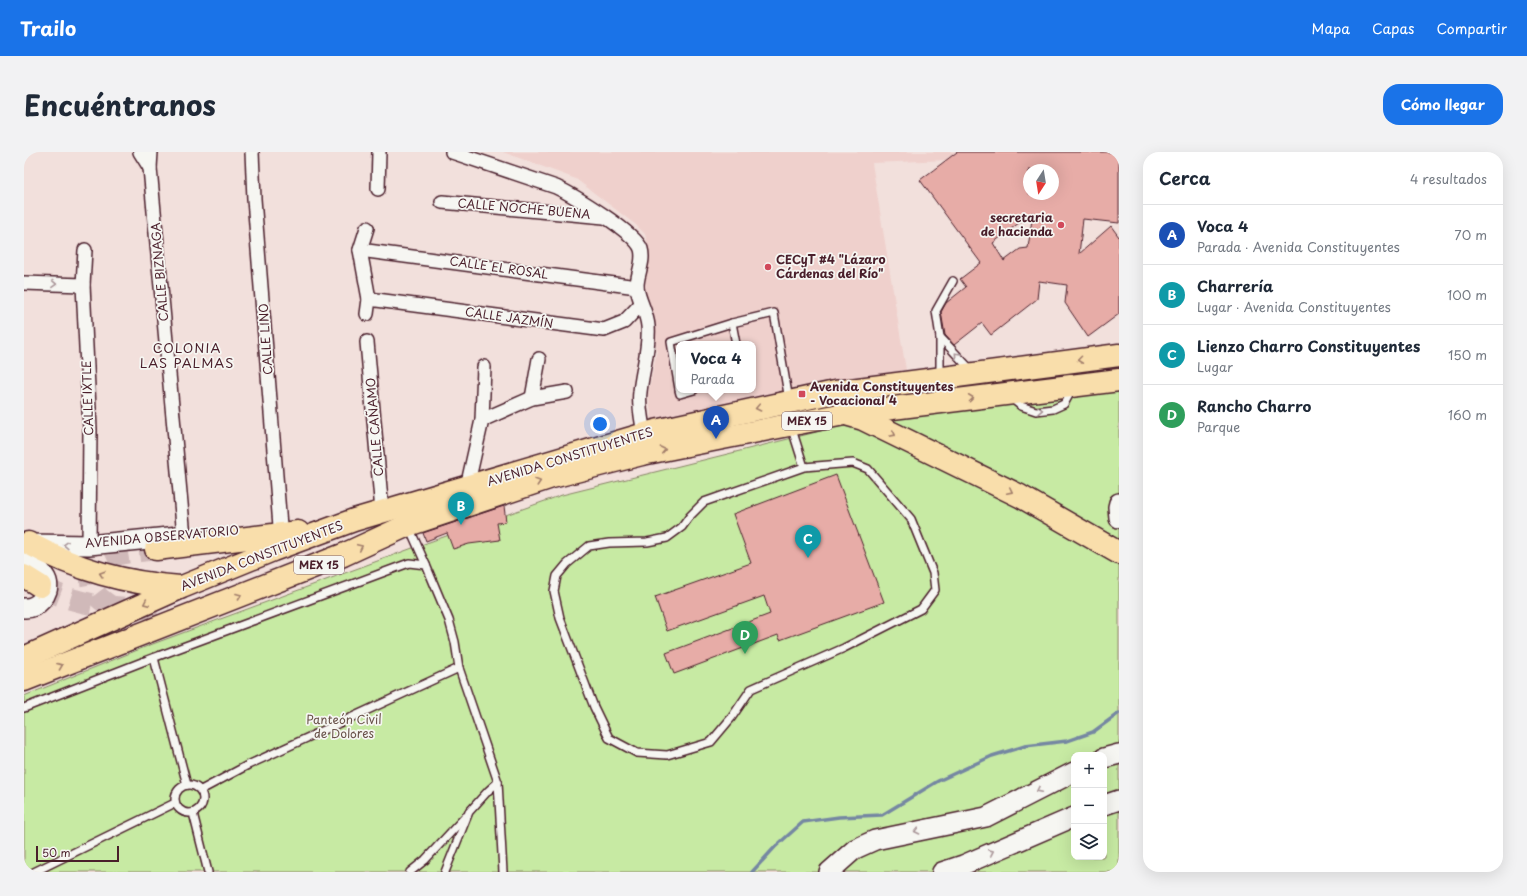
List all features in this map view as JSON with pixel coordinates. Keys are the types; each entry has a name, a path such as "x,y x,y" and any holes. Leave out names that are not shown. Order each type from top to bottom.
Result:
{"highway":[{"name":"AVENIDA CONSTITUYENTES","path":"24,658 182,587 273,550 354,520 644,434 835,392 1119,355"},
{"name":"AVENIDA CONSTITUYENTES","path":"24,680 343,555 408,525 552,477 642,454 844,414 1119,380"},
{"path":"844,414 863,419 1020,496 1119,553"},
{"path":"168,607 184,603 343,537 404,517 471,499 500,494"},
{"path":"156,549 354,520"},
{"path":"25,549 111,577 158,586 182,587"}],"street":[{"path":"140,152 150,168"},
{"name":"CALLE BIZNAGA","path":"151,152 150,168 184,536"},
{"name":"CALLE LINO","path":"252,152 254,199 289,529"},
{"path":"378,189 379,152"},
{"path":"452,152 570,193 606,217 636,241 641,249 642,258 637,287 648,326 646,352 639,394 644,434"},
{"name":"CALLE NOCHE BUENA","path":"442,202 606,217"},
{"path":"367,228 360,250 369,299 367,314"},
{"name":"CALLE IXTLE","path":"85,250 83,285 90,428 89,545"},
{"name":"CALLE EL ROSAL","path":"360,250 637,287"},
{"path":"24,283 83,285"},
{"name":"CALLE JAZMÍN","path":"369,299 604,330 624,322 641,304"},
{"name":"CALLE CAÑAMO","path":"367,342 382,511"},
{"path":"532,398 540,359"},
{"path":"467,487 482,420 484,367"},
{"path":"482,420 532,398 567,392"},
{"path":"1119,503 1119,518"},
{"name":"AVENIDA OBSERVATORIO","path":"25,549 289,529"},
{"path":"24,608 38,605 46,594 48,583 25,549"},
{"path":"1107,757 1119,754"},
{"path":"829,872 855,849 875,840 986,817 1071,774"},
{"path":"1107,805 1119,800"},
{"path":"942,872 963,865 1071,818"}],"lane":[{"path":"938,378 940,369 940,337 936,311 953,281"},
{"path":"676,372 671,342 732,323 774,313 789,402"},
{"path":"732,323 735,341"},
{"path":"940,337 974,374"},
{"path":"790,424 804,467"},
{"path":"853,463 868,469 911,519 934,573 935,590 921,609 844,648 750,689 732,717 711,742 667,755 637,753 609,738 594,707 560,618 554,591 557,576 567,564 589,546 609,543 648,542 667,538 682,527 690,516 704,502 804,467 853,463"},
{"path":"408,525 449,620 455,642 459,668 498,782 503,872"},
{"path":"24,708 409,563 426,565"},
{"path":"154,658 187,785"},
{"path":"201,790 248,765 459,668"},
{"path":"410,872 442,843 488,791 498,782"},
{"path":"187,785 196,786 201,790 204,795 202,806 194,813 182,812 176,803 177,792 180,787 187,785"},
{"path":"34,872 176,803"},
{"path":"445,872 469,812"},
{"path":"194,813 208,872"}],"shaded area":[{"name":"CECyT #4 \"Lázaro Cárdenas del Río\"","path":"503,152 957,152 948,160 872,163 906,370 802,386 652,419 648,394 657,350 645,288 648,247 645,234 636,225 576,179"}],"green space":[{"name":"Panteón Civil de Dolores","path":"1119,388 1119,872 24,872 24,696 150,645 418,546 562,495 857,422"}],"building":[{"path":"957,152 1119,152 1119,223 1083,219 1079,254 1111,226 1119,237 1119,314 1088,337 1065,303 1067,285 1039,281 1037,299 991,335 982,323 954,345 945,335 941,312 946,303 966,287 960,279 981,263 920,180","holes":["1033,212 1028,248 1020,249 1004,261 993,243"]},
{"path":"836,475 884,602 780,640 778,635 674,674 666,653 770,614 764,596 667,631 655,597 751,563 733,514"},
{"path":"504,506 506,522 497,523 500,540 469,544 453,549 447,533 426,541 423,533"}],"waterway":[{"path":"752,872 775,847 803,822 839,817 882,815 938,781 992,756 1025,746 1067,741 1093,732 1119,713"}],"tunnel":[{"path":"113,608 98,597 91,585 93,571 98,564 116,555 156,549"},
{"path":"40,586 71,599 103,606 135,608 169,607"}],"place":[{"name":"secretaria de hacienda","path":"1061,225"},
{"name":"CECyT #4 \"Lázaro Cárdenas del Río\"","path":"768,267"},
{"name":"Avenida Constituyentes - Vocacional 4","path":"802,394"},
{"name":"Voca 4","path":"716,439"},
{"name":"Charrería","path":"461,525"},
{"name":"Lienzo Charro Constituyentes","path":"808,558"},
{"name":"Rancho Charro","path":"745,654"}],"district":[{"name":"COLONIA LAS PALMAS","path":"187,356"}]}
